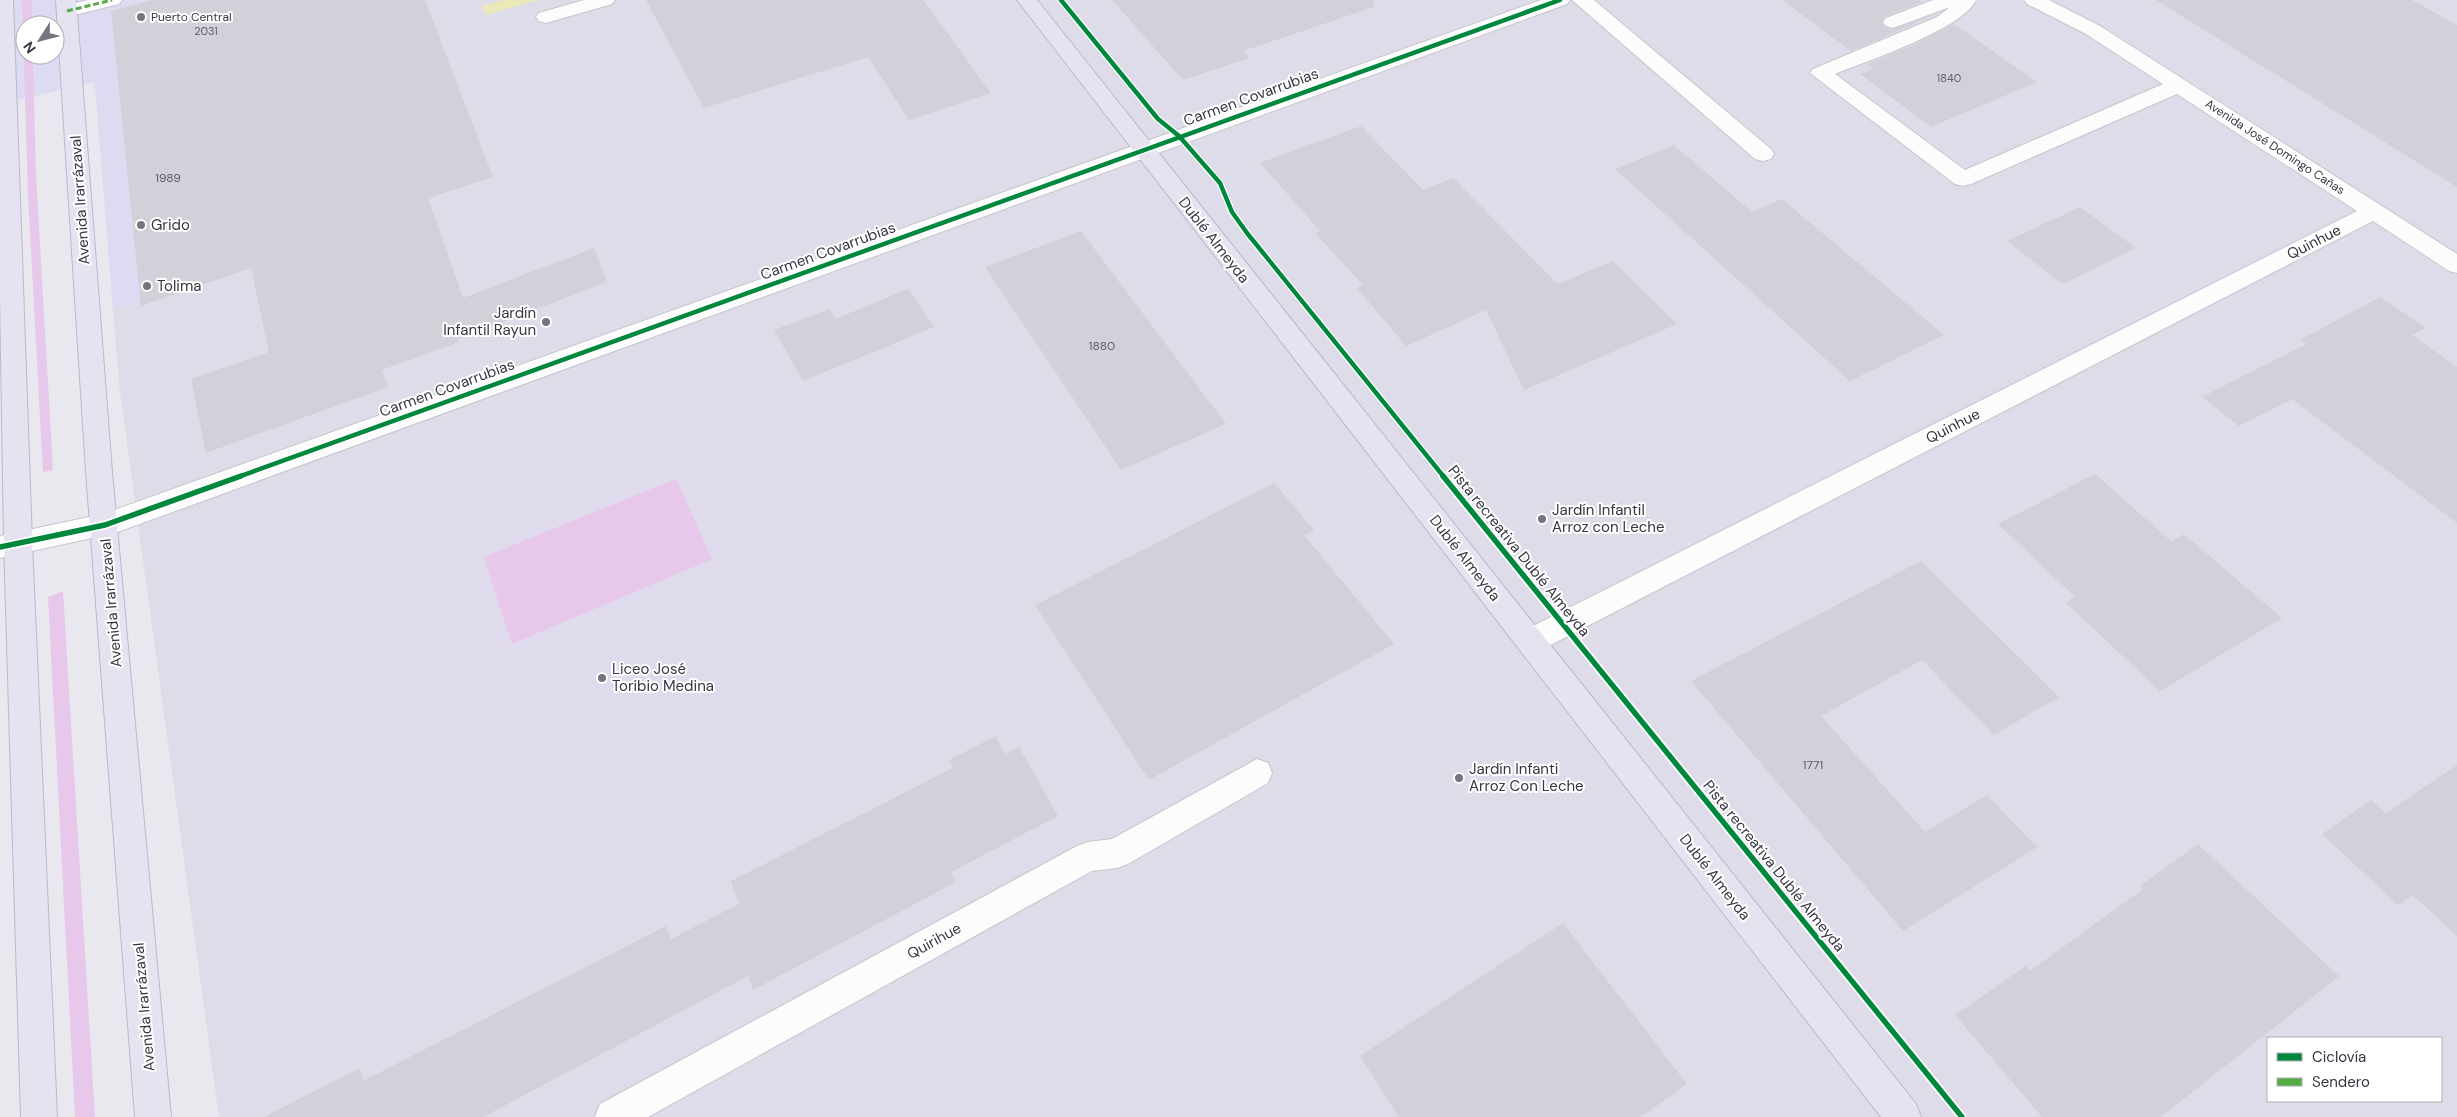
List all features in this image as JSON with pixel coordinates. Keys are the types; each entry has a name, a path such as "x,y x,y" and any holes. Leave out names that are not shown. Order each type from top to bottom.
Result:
{"main road":[{"path":"3,0 18,497 9,545 39,1117"},
{"name":"Dublé Almeyda","path":"1027,0 1903,1117"},
{"name":"Avenida Irarrázaval","path":"66,6 99,472 105,525 153,1117"}],"street":[{"path":"66,6 112,0"},
{"path":"546,16 605,0"},
{"name":"Carmen Covarrubias","path":"9,545 105,525 1560,0"},
{"path":"1582,0 1763,154"},
{"path":"1893,22 1943,3 1966,0"},
{"path":"1966,0 1963,7 1944,21 1820,73 1963,179 2179,85"},
{"name":"Avenida José Domingo Cañas","path":"2034,0 2093,30 2457,265"},
{"name":"Avenida José Domingo Cañas","path":"2062,0 2093,30"},
{"name":"Quinhue","path":"1531,641 2375,211"},
{"name":"Quirihue","path":"613,1117 1088,857 1117,853 1257,773"}],"shaded area":[{"path":"0,0 189,0 215,282 113,310 96,82 0,104"},
{"path":"22,0 32,0 32,15 22,15"},
{"path":"88,0 2457,0 2457,1117 219,1117 119,384"},
{"path":"504,0 538,0 486,15 482,6"},
{"path":"24,65 33,65 36,175 53,470 43,472 28,197"},
{"name":"Liceo José Toribio Medina","path":"746,337 801,432 832,419 1008,722 270,1102 244,872 225,833 218,741 226,633 217,533"},
{"path":"676,479 712,559 512,644 484,557"},
{"path":"63,591 95,1117 75,1117 48,597"}],"building":[{"path":"152,0 425,0 493,177 428,198 463,298 594,248 607,282 458,339 459,342 382,370 388,387 206,453 191,379 269,352 251,268 141,306 111,11"},
{"path":"646,0 923,0 991,93 909,120 868,57 704,108"},
{"path":"1112,0 1373,0 1374,7 1243,51 1249,58 1183,80"},
{"path":"1782,0 1919,0 1922,2 1884,17 1882,23 1885,28 1892,30 1939,13 1851,51"},
{"path":"2156,0 2412,0 2457,25 2457,187"},
{"path":"1954,24 2037,82 1931,127 1860,74 1874,69 1867,64 1913,45"},
{"path":"1361,126 1423,190 1453,178 1558,284 1613,261 1677,324 1524,390 1486,310 1406,346 1357,288 1363,285 1315,233 1320,231 1260,163"},
{"path":"1674,145 1752,212 1782,199 1944,335 1850,381 1615,169"},
{"path":"2080,207 2136,248 2063,284 2007,241"},
{"path":"1081,231 1226,424 1121,470 985,267"},
{"path":"908,289 934,327 803,381 774,330 829,309 835,319"},
{"path":"2380,297 2426,328 2412,335 2457,367 2457,523 2292,399 2239,426 2202,397 2306,344 2300,340"},
{"path":"2095,474 2172,542 2184,534 2282,618 2160,691 2066,603 2075,597 1998,524"},
{"path":"1274,483 1314,530 1304,535 1394,644 1149,780 1035,605"},
{"path":"1921,561 2059,697 1994,735 1922,660 1821,716 1925,832 1987,795 2037,847 1903,931 1691,681"},
{"path":"996,736 1005,754 1019,747 1058,816 951,872 956,882 753,990 748,976 483,1117 264,1117 360,1068 363,1081 666,926 671,939 739,904 731,881 953,768 949,760"},
{"path":"2457,765 2457,936 2413,895 2398,905 2322,834 2371,800 2386,813"},
{"path":"2198,844 2339,976 2161,1117 2042,1117 1955,1015 2026,966 2030,971 2143,889 2140,886"},
{"path":"1563,923 1687,1084 1641,1117 1399,1117 1360,1056"}],"marked path":[{"path":"67,11 112,0"}],"cycle path":[{"name":"Pista recreativa Dublé Almeyda","path":"1061,0 1158,119 1179,136 1220,183 1232,212 1247,233 1962,1117"},
{"path":"0,547 105,525 1560,0"}],"place":[{"name":"Puerto Central","path":"141,17"},
{"name":"Grido","path":"141,225"},
{"name":"Tolima","path":"147,286"},
{"name":"Jardín Infantil Rayun","path":"546,322"},
{"name":"Jardín Infantil Arroz con Leche","path":"1542,519"},
{"name":"Liceo José Toribio Medina","path":"602,678"},
{"name":"Jardín Infanti Arroz Con Leche","path":"1459,778"}]}
